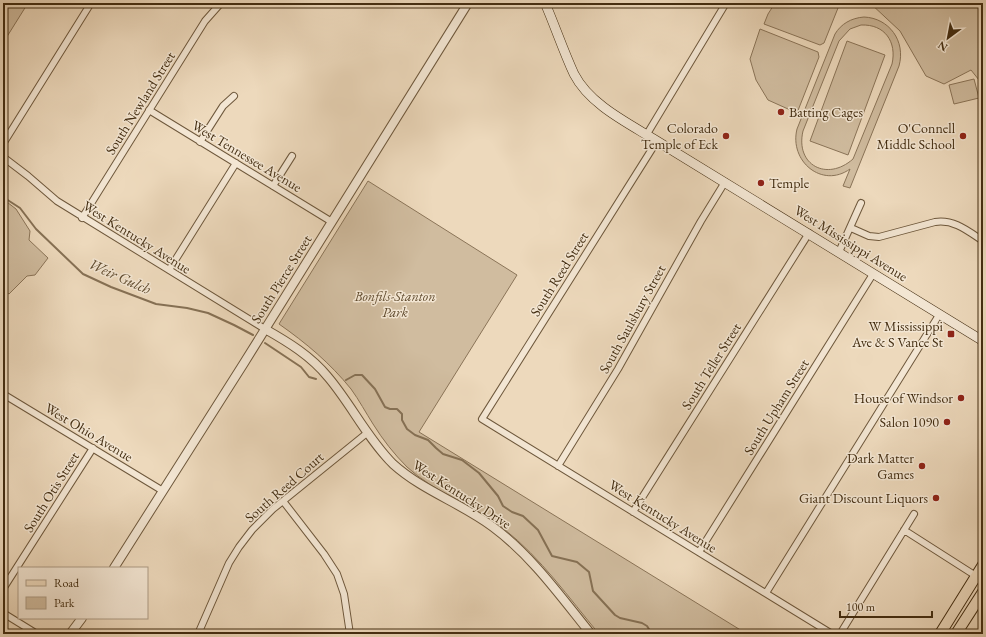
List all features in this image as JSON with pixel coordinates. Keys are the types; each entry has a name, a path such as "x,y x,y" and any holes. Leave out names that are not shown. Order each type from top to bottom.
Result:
{"main road":[{"name":"West Mississippi Avenue","path":"544,3 575,74 589,94 604,107 983,341"},
{"path":"940,634 983,565"},
{"path":"956,634 983,592"}],"street":[{"path":"3,144 91,3"},
{"name":"South Newland Street","path":"82,218 205,21 221,3"},
{"name":"South Pierce Street","path":"115,567 468,3"},
{"path":"647,134 726,3"},
{"path":"200,142 223,106 234,96"},
{"name":"West Tennessee Avenue","path":"149,110 332,222"},
{"name":"South Reed Street","path":"482,419 657,140"},
{"path":"273,186 292,156"},
{"name":"West Kentucky Avenue","path":"3,157 57,201 82,218 265,329"},
{"path":"169,270 236,162"},
{"name":"South Saulsbury Street","path":"558,466 618,369 701,221 725,182"},
{"path":"839,252 862,202"},
{"path":"851,228 869,236 879,237 944,221 957,225 983,241"},
{"name":"South Teller Street","path":"633,512 808,233"},
{"name":"South Upham Street","path":"699,552 873,274"},
{"path":"766,593 939,315"},
{"name":"West Kentucky Drive","path":"265,329 298,349 323,371 382,452 409,477 480,518 507,539 530,561 592,634"},
{"name":"West Ohio Avenue","path":"3,394 162,491"},
{"name":"West Kentucky Avenue","path":"482,419 832,634"},
{"name":"South Reed Court","path":"198,634 223,575 234,554 256,526 282,501 367,433"},
{"name":"South Otis Street","path":"3,589 93,448"},
{"path":"282,501 324,554 337,574 344,594 350,634"},
{"path":"840,634 914,514"},
{"path":"904,530 976,576"},
{"path":"3,613 37,634"},
{"path":"70,634 81,619"}],"green space":[{"path":"3,3 28,3 3,43"},
{"path":"775,3 840,3 824,43 820,45 764,24"},
{"path":"870,3 983,3 983,85 971,70 944,84 926,76 900,31"},
{"path":"864,17 873,18 881,22 894,32 898,40 901,57 899,66 850,188 843,186 850,169 839,174 829,176 819,174 803,161 798,152 796,141 797,129 835,34 840,27 847,22","holes":["861,25 869,25 883,31 891,42 893,48 892,64 853,159 843,166 833,169 824,169 815,166 808,161 804,153 802,143 803,131 839,41 850,29"]},
{"path":"760,29 818,52 819,57 797,113 768,100 756,80 750,59"},
{"path":"847,41 885,55 848,155 810,141"},
{"path":"974,79 979,98 954,104 949,85"},
{"name":"Bonfils-Stanton Park","path":"368,181 517,275 419,432 747,634 599,634 542,565 517,540 504,529 480,513 442,492 407,467 385,441 351,389 335,371 317,354 279,324"},
{"path":"3,199 16,209 30,231 29,240 48,258 35,275 27,276 9,294 3,290"}],"waterway":[{"name":"Weir Gulch","path":"3,197 20,208 36,229 83,274 111,287 156,304 187,308 208,313 253,335"},
{"name":"Weir Gulch","path":"265,343 301,367 309,377 316,379"},
{"name":"Weir Gulch","path":"346,380 355,375 362,375 375,389 385,407 397,409 402,414 402,420 407,429 415,435 428,440 443,454 462,460 479,473 498,496 503,506 512,512 523,516 538,530 552,556 577,562 589,572 593,591 615,615 620,618 642,623 647,626 652,634"}],"place":[{"name":"Batting Cages","path":"781,112"},
{"name":"Colorado Temple of Eck","path":"726,136"},
{"name":"O'Connell Middle School","path":"963,136"},
{"name":"Temple","path":"761,183"},
{"name":"W Mississippi Ave & S Vance St","path":"951,334"},
{"name":"House of Windsor","path":"961,398"},
{"name":"Salon 1090","path":"947,422"},
{"name":"Dark Matter Games","path":"922,466"},
{"name":"Giant Discount Liquors","path":"936,498"}]}
